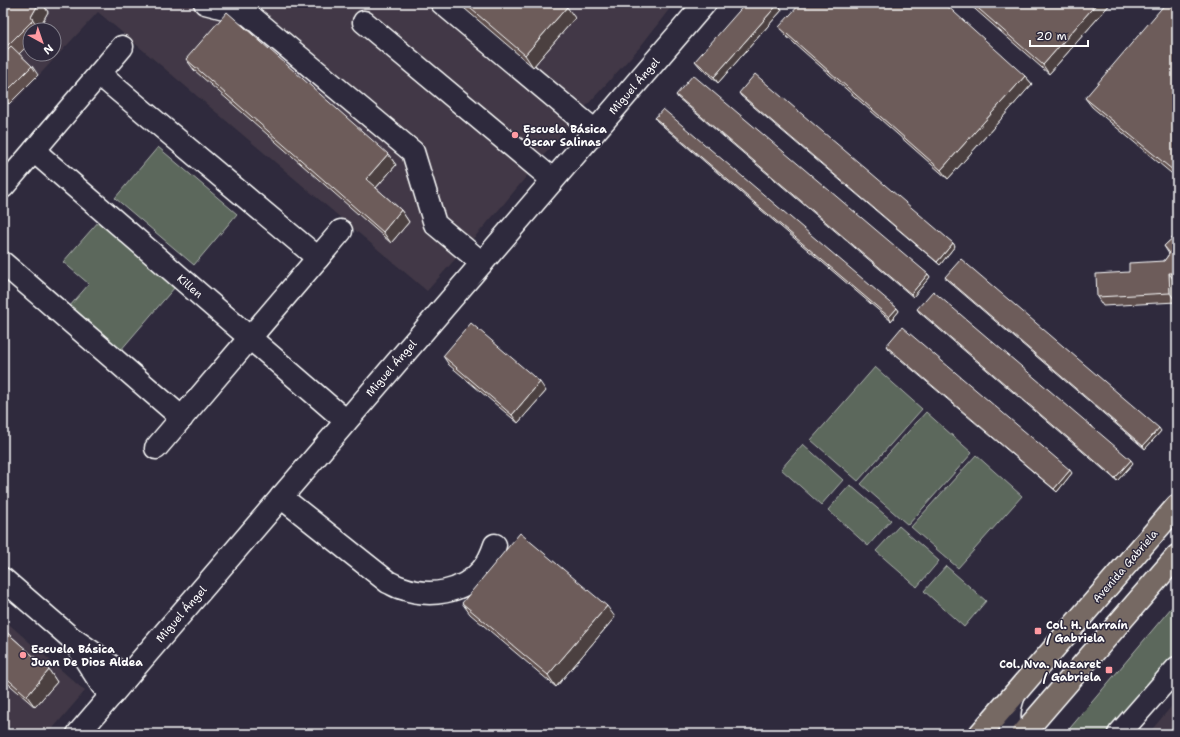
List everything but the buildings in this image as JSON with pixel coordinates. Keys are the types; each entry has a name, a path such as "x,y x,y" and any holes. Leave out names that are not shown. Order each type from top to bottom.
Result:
{"main road":[{"name":"Avenida Gabriela","path":"980,734 1177,506"},
{"path":"1023,734 1177,556"}],"street":[{"path":"205,3 248,14 413,152 435,224 482,263"},
{"path":"442,3 595,131"},
{"name":"Miguel Ángel","path":"78,734 705,3"},
{"path":"364,22 553,180"},
{"path":"3,188 122,47"},
{"path":"99,74 318,258"},
{"name":"Killen","path":"34,151 346,421"},
{"path":"156,448 341,231"},
{"path":"3,263 182,418"},
{"path":"281,497 388,582 416,592 439,593 450,591 462,586 474,578 483,569 490,558 495,545"},
{"path":"3,579 70,637 101,658 126,678"},
{"path":"70,637 87,659 94,674 112,695"},
{"path":"1119,734 1177,668"},
{"path":"1013,734 1009,721 1009,712 1014,695"}],"shaded area":[{"path":"3,3 674,3 640,47 568,126 502,206 427,291 98,12 62,51 62,22 22,22 22,62 51,62 13,103 3,93"},
{"name":"Escuela Básica Juan De Dios Aldea","path":"3,619 85,691 48,734 18,734 3,722"},
{"path":"1177,700 1177,734 1148,734"}],"green space":[{"path":"158,147 237,214 194,265 115,198"},
{"path":"99,221 175,287 120,351 69,307 89,284 63,262"},
{"path":"875,367 922,409 858,481 811,440"},
{"path":"926,412 972,453 908,525 861,484"},
{"path":"803,444 843,480 821,505 781,469"},
{"path":"976,455 1022,496 958,568 911,527"},
{"path":"850,485 891,520 868,546 828,510"},
{"path":"899,526 939,561 917,587 876,551"},
{"path":"946,566 986,601 964,627 924,591"},
{"path":"1177,601 1177,678 1127,734 1065,734"}],"place":[{"name":"Escuela Básica Óscar Salinas","path":"515,135"},
{"name":"Col. H. Larraín / Gabriela","path":"1038,631"},
{"name":"Escuela Básica Juan De Dios Aldea","path":"23,655"},
{"name":"Col. Nva. Nazaret / Gabriela","path":"1109,670"}]}
